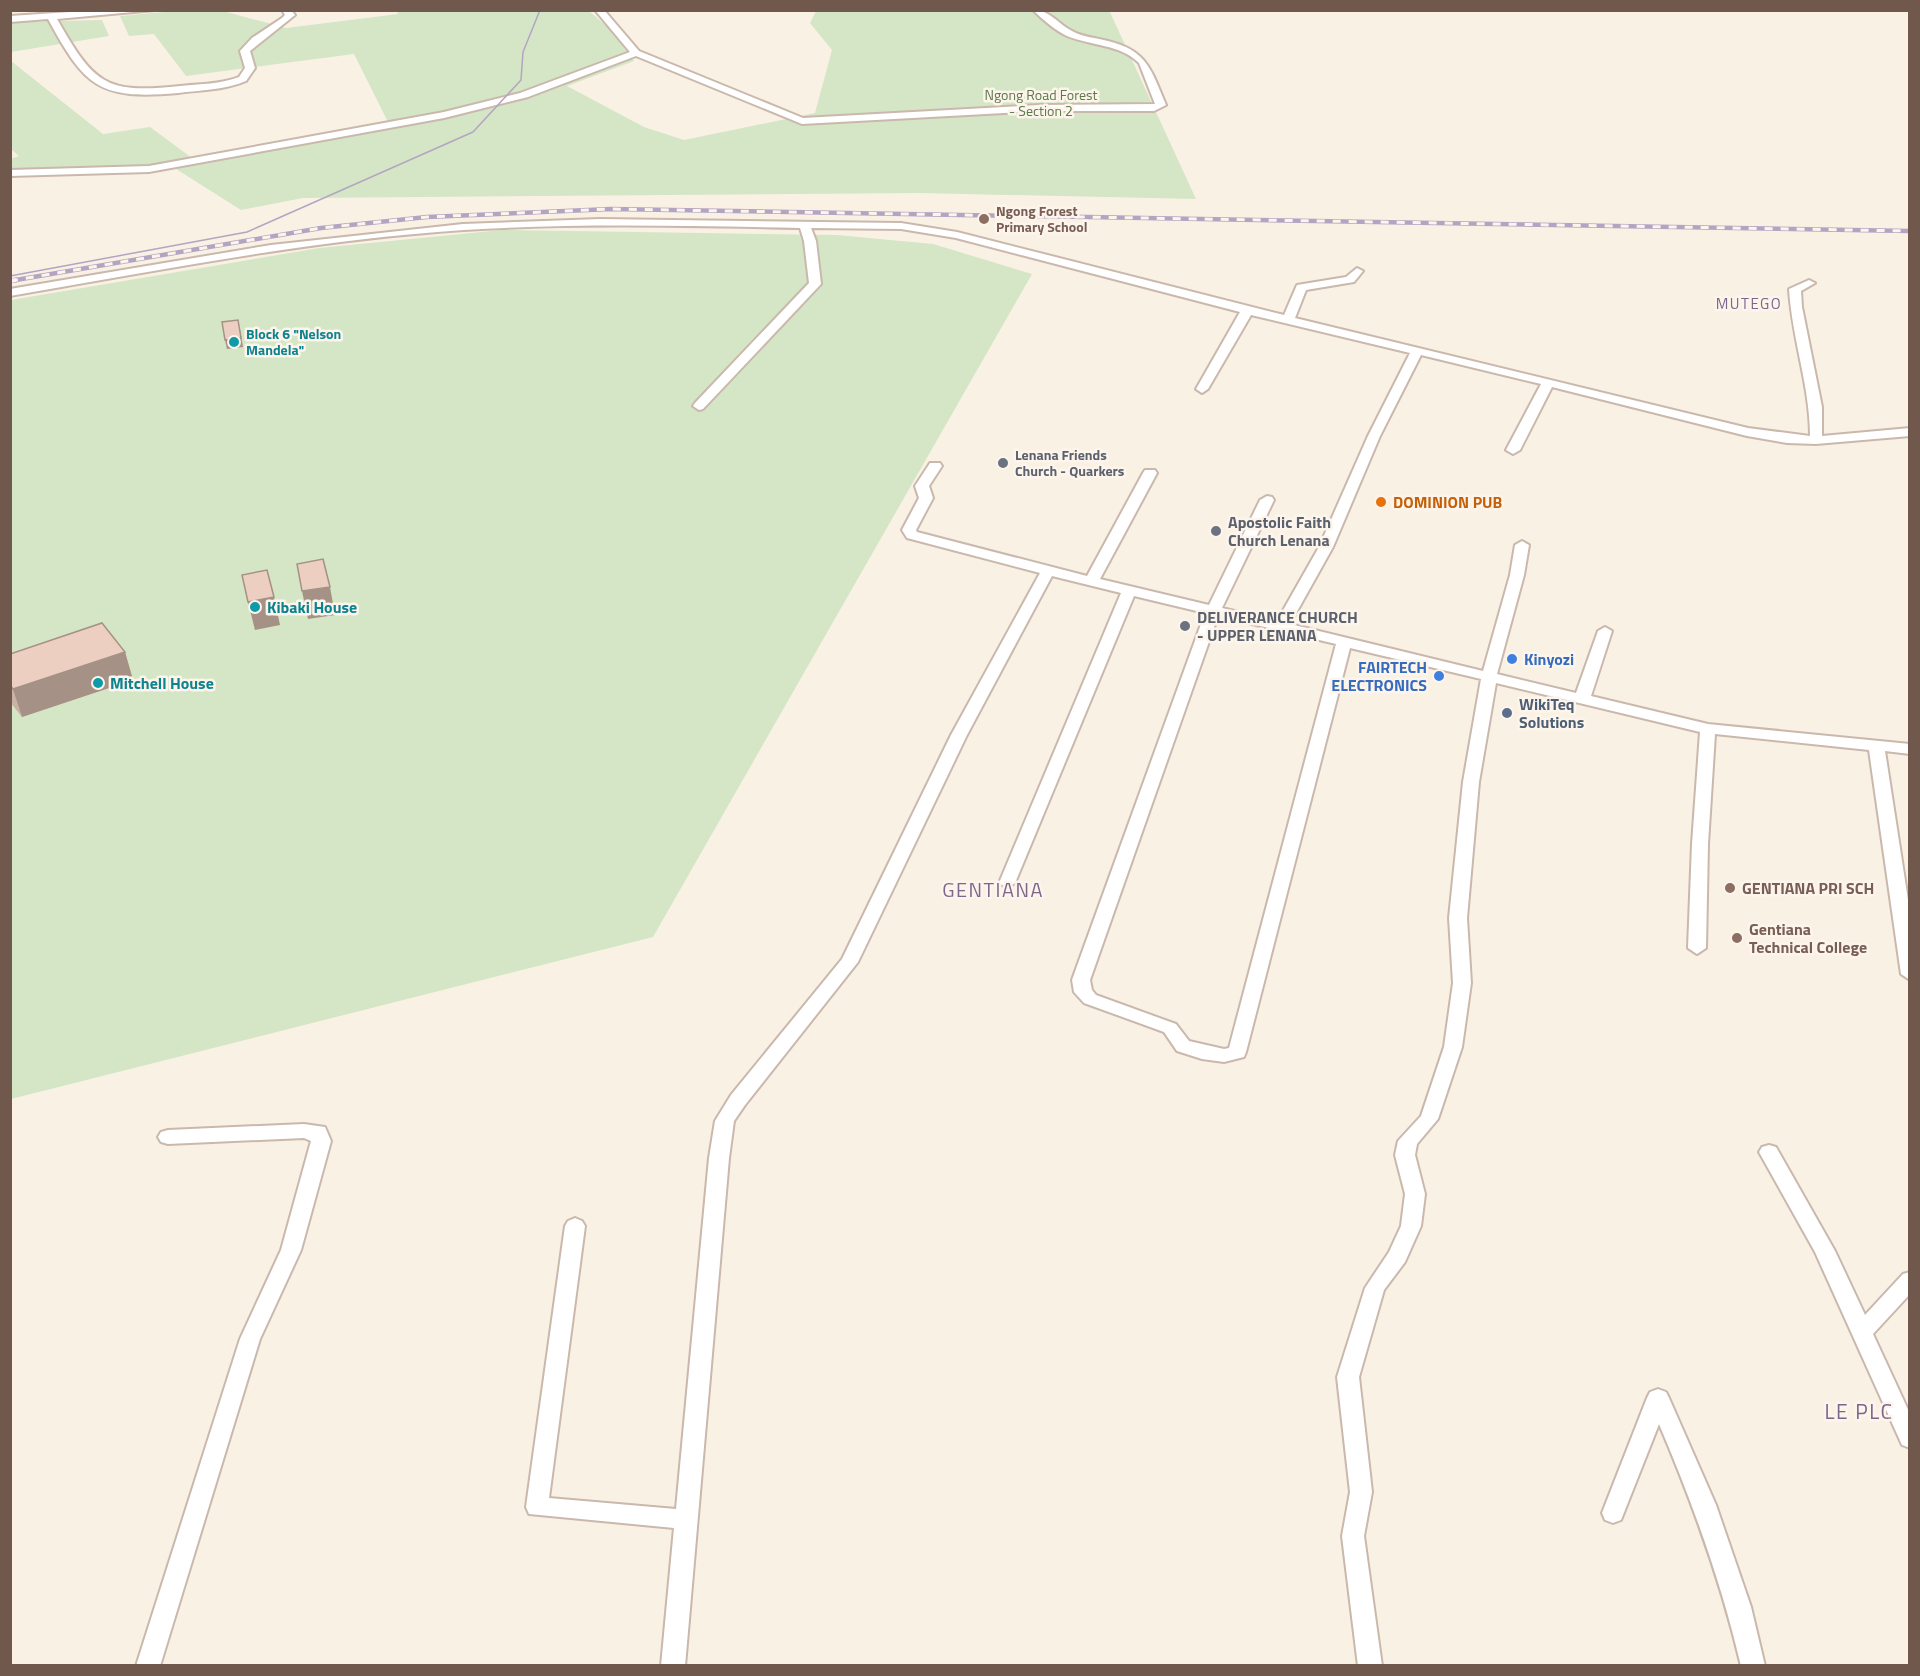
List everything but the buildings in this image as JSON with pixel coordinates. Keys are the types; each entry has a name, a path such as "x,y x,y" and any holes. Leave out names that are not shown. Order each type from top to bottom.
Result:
{"street":[{"path":"10,19 151,10"},
{"path":"52,18 70,52 91,79 119,92 138,93 226,84 243,79 250,68 245,51 250,43 284,22 290,15 286,10"},
{"path":"599,10 636,53 802,121 1059,108 1154,108 1161,105 1143,62 1137,56 1113,45 1070,34 1037,10"},
{"path":"10,173 50,170 149,169 324,135 452,114 524,95 636,53"},
{"path":"10,293 271,248 451,228 554,222 804,224 928,229 1247,311 1747,432 1787,439 1816,440 1910,432"},
{"path":"699,406 814,285 810,241 804,224"},
{"path":"1288,320 1301,286 1350,280 1357,271"},
{"path":"1809,283 1795,289 1796,307 1816,408 1816,440"},
{"path":"1202,389 1247,311"},
{"path":"1281,627 1326,547 1374,436 1417,351"},
{"path":"1513,450 1548,383"},
{"path":"936,466 922,486 926,498 909,530 912,535 1092,582 1708,729 1910,749"},
{"path":"1092,582 1150,473"},
{"path":"1267,500 1214,611 1081,980 1083,992 1090,999 1170,1029 1183,1046 1202,1053 1224,1056 1237,1052 1344,643"},
{"path":"1370,1665 1353,1536 1361,1492 1348,1377 1375,1288 1398,1256 1411,1226 1415,1194 1405,1155 1408,1141 1429,1119 1453,1047 1462,983 1458,918 1471,782 1489,677 1517,575 1522,544"},
{"path":"673,1665 719,1158 725,1121 752,1082 849,962 863,938 959,735 1048,571"},
{"path":"1007,883 1130,591"},
{"path":"1582,699 1605,632"},
{"path":"1697,948 1700,844 1708,729"},
{"path":"1876,746 1910,974"},
{"path":"148,1665 250,1338 291,1250 321,1142 318,1132 304,1131 168,1137"},
{"path":"1769,1152 1825,1251 1910,1439"},
{"path":"575,1226 537,1507 686,1519"},
{"path":"1862,1332 1910,1280"},
{"path":"1614,1513 1658,1398 1705,1505 1738,1607 1753,1665"}],"green space":[{"name":"Ngong Road Forest - Section 2","path":"1109,10 1196,199 920,193 303,198 241,210 173,167 54,167 11,171 10,159 19,156 11,149 11,61 103,134 150,127 192,158 390,126 354,54 186,76 154,34 129,36 120,16 175,11 223,11 286,28 398,14 397,11 589,11 609,28 634,61 567,86 644,127 684,140 815,113 832,50 810,23 816,11"},
{"path":"102,20 109,36 11,52 11,22"},
{"path":"502,230 837,235 933,244 1032,274 653,937 11,1099 11,300 319,248"}],"tram line":[{"path":"10,276 247,232 473,132 521,80 523,52 540,10"}],"railway":[{"path":"16,280 10,281 321,228 427,217 611,209 1910,231"}],"place":[{"name":"Ngong Forest Primary School","path":"984,219"},
{"name":"Block 6 \"Nelson Mandela\"","path":"234,342"},
{"name":"Lenana Friends Church - Quarkers","path":"1003,463"},
{"name":"DOMINION PUB","path":"1381,502"},
{"name":"Apostolic Faith Church Lenana","path":"1216,531"},
{"name":"Kibaki House","path":"255,607"},
{"name":"DELIVERANCE CHURCH - UPPER LENANA","path":"1185,626"},
{"name":"Kinyozi","path":"1512,659"},
{"name":"FAIRTECH ELECTRONICS","path":"1439,676"},
{"name":"Mitchell House","path":"98,683"},
{"name":"WikiTeq Solutions","path":"1507,713"},
{"name":"GENTIANA PRI SCH","path":"1730,888"},
{"name":"Gentiana Technical College","path":"1737,938"}],"district":[{"name":"MUTEGO","path":"1749,304"},
{"name":"GENTIANA","path":"993,890"},
{"name":"LE PLC","path":"1859,1412"}]}
